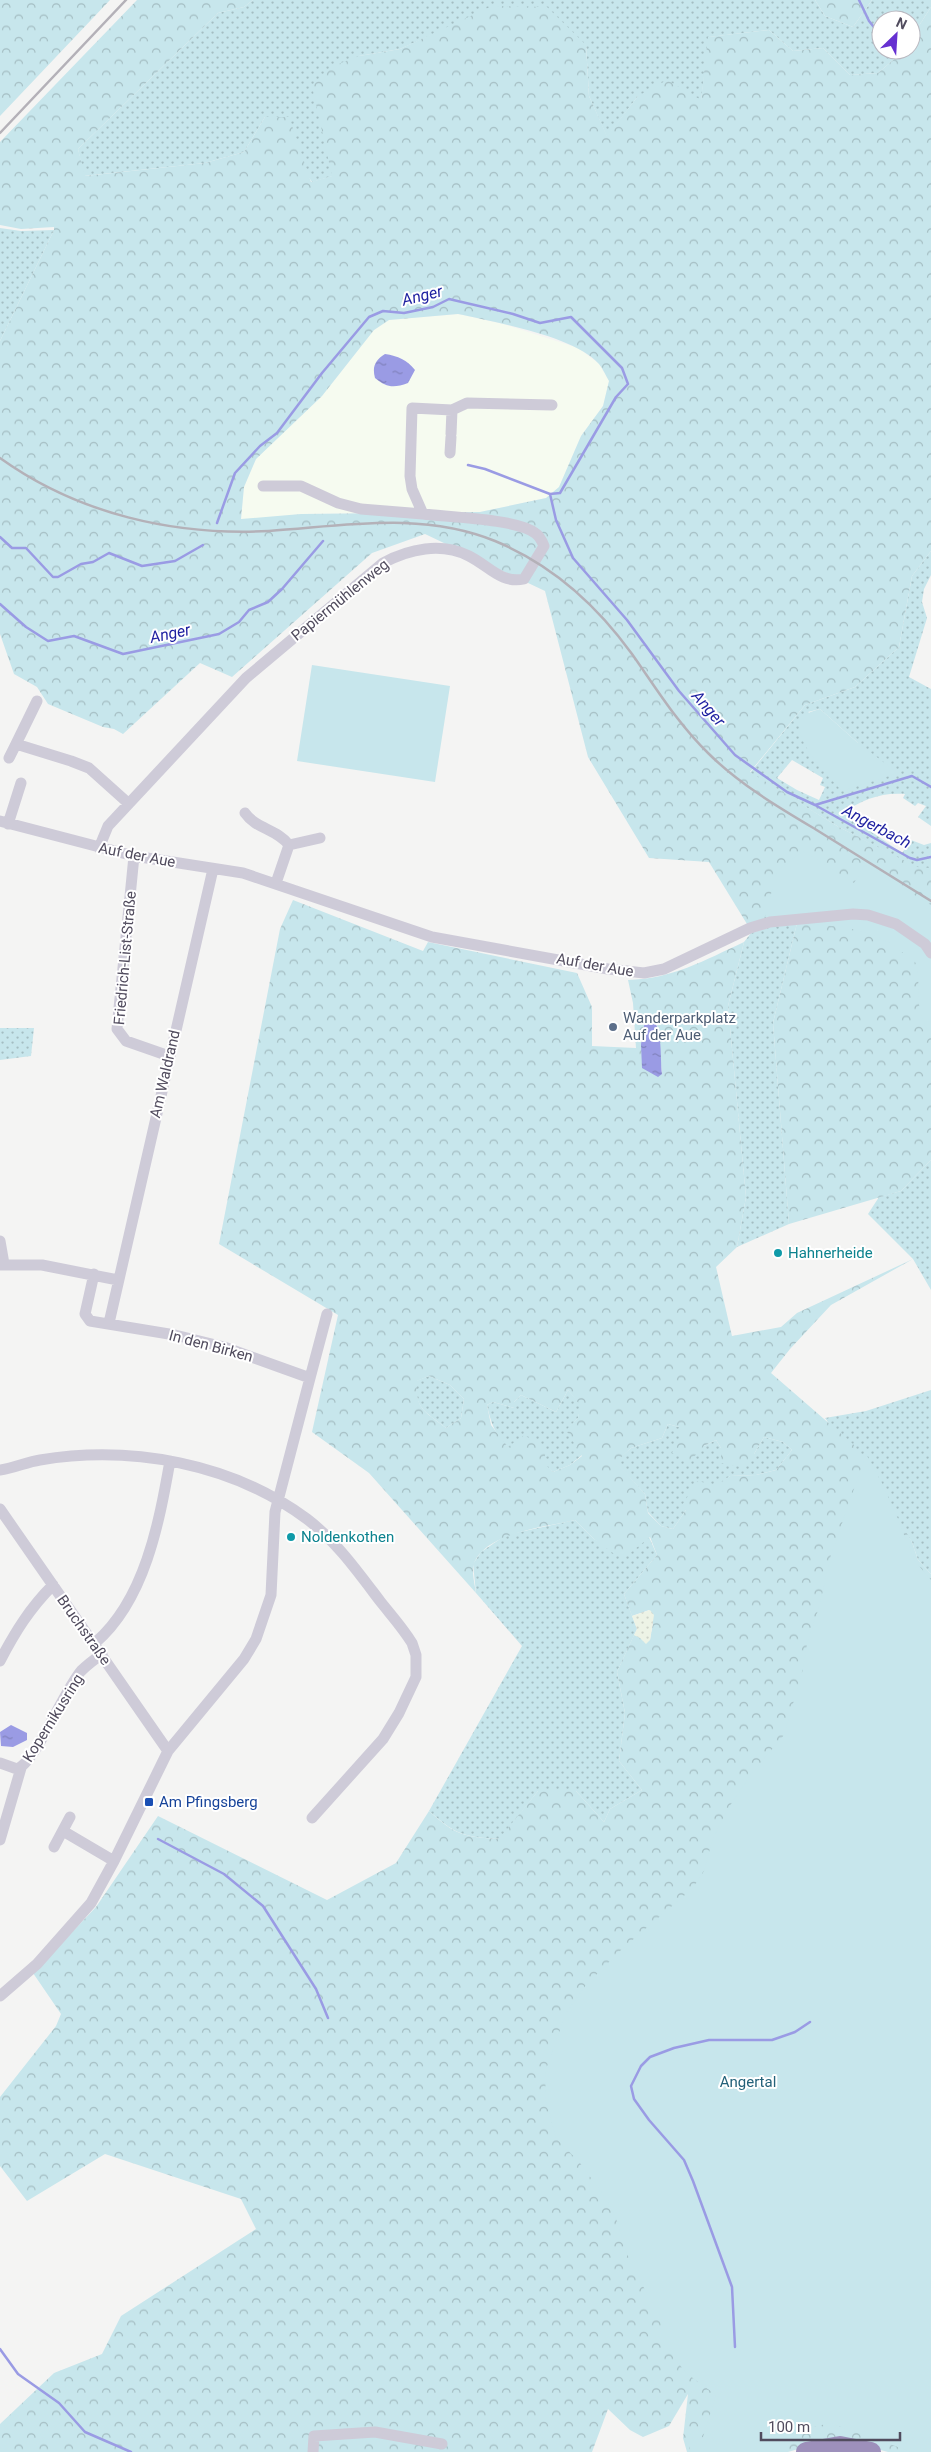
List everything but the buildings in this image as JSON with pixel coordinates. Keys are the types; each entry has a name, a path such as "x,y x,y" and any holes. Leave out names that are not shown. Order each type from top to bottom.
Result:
{"highway":[{"path":"806,2452 840,2446 871,2452"}],"street":[{"path":"423,514 412,490 410,476 412,408 452,410 467,403 552,405"},
{"path":"450,453 452,410"},
{"name":"Papiermühlenweg","path":"98,848 104,831 128,803 246,678 383,563 407,552 450,549 468,556 503,579 514,581 524,579 530,572 544,546 542,540 535,533 525,528 423,514 361,509 338,503 301,486 263,486"},
{"path":"9,758 37,700"},
{"path":"16,744 72,761 94,771 128,803"},
{"path":"4,822 21,783"},
{"path":"245,813 250,821 282,836 289,845"},
{"name":"Auf der Aue","path":"4,822 134,856 243,873 432,937 608,969 644,973 664,969 750,928 770,922 853,914 868,915 896,924 925,944 931,953"},
{"path":"289,845 320,838"},
{"path":"276,883 289,845"},
{"name":"Friedrich-List-Straße","path":"134,856 117,1029 126,1041 169,1056"},
{"name":"Am Waldrand","path":"118,1280 213,869"},
{"path":"0,1241 2,1264 42,1265 118,1280 109,1323"},
{"name":"In den Birken","path":"94,1274 86,1318 94,1322 174,1335 224,1347 310,1378"},
{"path":"0,1996 37,1964 90,1903 114,1861 168,1751 244,1659 256,1638 270,1595 277,1501 327,1314"},
{"path":"0,1470 40,1460 94,1454 131,1455 170,1461 232,1478 277,1501 308,1520 333,1543 406,1633 416,1655 416,1677 391,1727 358,1768 312,1818"},
{"path":"94,1643 109,1628 121,1610 145,1564 158,1526 170,1461"},
{"name":"Bruchstraße","path":"0,1509 4,1525 53,1585 168,1751"},
{"path":"0,1661 20,1623 34,1604 53,1585"},
{"name":"Kopernikusring","path":"0,1763 11,1768 21,1768 36,1748 59,1704 76,1678 102,1654"},
{"path":"0,1840 21,1768"},
{"path":"54,1847 70,1817"},
{"path":"63,1831 114,1861"},
{"path":"313,2452 314,2436 375,2432 442,2444"}],"shaded area":[{"path":"458,314 503,324 578,348 599,364 609,381 603,406 581,436 559,487 546,498 480,512 301,514 241,520 244,487 256,459 322,396 374,330 389,320"}],"green space":[{"path":"0,0 110,0 0,116"},
{"path":"137,0 253,0 244,7 218,13 78,149 85,176 205,163 244,152 265,117 289,117 311,182 332,176 312,86 333,66 359,56 400,49 492,6 547,7 586,45 589,96 607,136 638,96 667,80 701,100 708,37 769,30 793,51 823,48 850,75 878,73 893,60 921,60 921,22 931,7 931,551 912,576 899,647 855,687 805,705 750,772 837,826 917,867 931,868 931,948 905,924 747,924 709,862 649,858 588,757 545,591 425,534 372,553 232,677 200,663 123,734 48,704 37,687 14,674 0,634 0,341 54,227 21,229 0,225 0,142","holes":["458,314 512,326 553,338 588,354 599,364 609,381 603,406 581,436 559,487 546,498 480,512 301,514 241,519 244,487 256,459 322,396 374,330 389,320"]},
{"path":"253,0 815,0 825,16 853,27 872,0 931,0 931,7 921,22 921,10 871,10 871,60 893,60 878,73 850,75 823,48 793,51 769,30 709,37 701,101 638,96 607,137 589,96 586,45 438,32 400,49 359,56 329,155 333,176 312,182 265,117 244,152 205,163 84,176 78,149 218,13 244,7"},
{"path":"815,0 872,0 853,27 825,16"},
{"path":"0,228 21,231 54,230 0,341"},
{"path":"931,551 931,575 924,589 922,602 927,618 909,677 931,689 931,826 918,817 926,806 918,803 915,806 903,798 905,794 888,794 872,798 843,812 902,853 911,840 924,845 931,843 931,868 917,868 837,826 750,773 805,705 855,687 899,647 912,576","holes":["820,709 858,743 808,712","792,760 823,778 820,785 825,787 819,800 777,778"]},
{"path":"312,665 450,686 435,782 297,761"},
{"path":"820,709 858,743 898,773 842,791 815,760 806,747 801,735 800,724 806,715"},
{"path":"803,851 854,883 865,865 931,905 931,1035 925,1026 920,1009 917,964 892,944 871,934 844,927 808,924 765,917 777,871"},
{"path":"293,900 423,951 428,942 577,973 592,1007 592,1046 636,1048 633,1003 628,980 644,979 674,972 702,962 744,942 728,1006 746,1197 737,1247 716,1267 732,1336 781,1327 797,1313 913,1259 831,1305 790,1349 771,1373 854,1445 912,1542 918,1560 931,1574 931,2452 888,2452 836,2438 788,2452 687,2452 683,2438 688,2394 669,2426 643,2437 630,2430 608,2409 592,2452 0,2452 0,2424 54,2373 102,2354 121,2316 256,2229 241,2199 105,2154 27,2201 0,2166 0,2097 56,2026 61,2014 33,1973 96,1907 158,1816 327,1900 396,1863 429,1811 453,1830 468,1836 499,1839 538,1791 576,1791 604,1822 610,1809 642,1790 619,1761 625,1713 617,1672 634,1635 650,1640 653,1623 649,1610 632,1616 624,1594 657,1555 650,1537 626,1556 617,1556 594,1539 575,1520 518,1532 491,1544 474,1563 473,1573 476,1593 369,1473 312,1432 338,1315 219,1244 280,929","holes":["652,1018 657,1023 662,1074 641,1044 645,1020","429,1376 450,1385 464,1399 461,1418 446,1428 427,1413 418,1398 417,1381","568,1390 580,1405 578,1418 566,1430 582,1456 570,1465 553,1472 544,1463 546,1448 524,1435 508,1447 491,1425 487,1405 493,1402 514,1408 514,1402 521,1395 556,1412","668,1424 679,1427 679,1440 672,1453 690,1461 704,1446 716,1440 721,1448 721,1463 742,1467 754,1454 764,1437 783,1442 792,1450 776,1470 756,1475 730,1476 716,1485 697,1481 683,1504 686,1510 673,1529 661,1526 648,1513 645,1494 616,1462 631,1448 662,1438"]},
{"path":"832,918 931,957 931,1160 901,1191 789,1224 773,1023 797,923"},
{"path":"797,923 773,1023 789,1224 737,1247 746,1197 728,1006 744,942 751,933 771,927"},
{"path":"0,1028 34,1028 31,1056 0,1060"},
{"path":"931,1160 931,1290 913,1259 868,1214 879,1197 901,1191"},
{"path":"429,1376 450,1385 464,1399 461,1418 446,1428 423,1409 417,1398 416,1381"},
{"path":"568,1390 581,1405 578,1418 567,1430 582,1455 570,1465 553,1472 542,1464 513,1451 503,1443 496,1433 487,1405 493,1402 514,1408 514,1402 521,1395 556,1412"},
{"path":"931,1390 931,1574 918,1560 912,1542 825,1418 866,1411"},
{"path":"668,1424 679,1427 679,1440 704,1446 716,1440 721,1448 754,1454 764,1437 783,1442 792,1450 776,1470 756,1475 730,1476 686,1510 673,1529 661,1526 648,1512 645,1494 615,1462 631,1448 662,1438"},
{"name":"Angertal","path":"866,1454 884,1487 915,1561 931,1580 931,2452 912,2452 830,2423 805,2429 769,2452 691,2452 688,2442 703,2437 716,2395 686,2373 664,2344 660,2320 627,2254 617,2221 607,2200 580,2163 556,2138 546,2102 545,2072 566,2013 586,1985 622,1949 693,1888 704,1871 712,1841 727,1810 752,1773 784,1735 803,1669 807,1644 820,1604 830,1558"},
{"path":"575,1520 594,1539 626,1555 649,1537 657,1555 624,1594 637,1629 617,1672 625,1713 619,1761 642,1790 610,1809 604,1822 576,1791 538,1791 500,1839 469,1836 446,1825 429,1811 522,1646 476,1593 473,1564 481,1552 506,1535"}],"sand":[{"path":"650,1610 654,1615 650,1640 646,1644 634,1635 637,1629 632,1616"}],"water":[{"path":"385,354 402,359 415,370 408,383 391,386 383,384 375,378 375,364"},
{"path":"652,1018 656,1023 660,1044 662,1074 658,1077 642,1068 641,1044 645,1020"},
{"path":"11,1725 27,1733 27,1740 13,1747 1,1746 0,1732"}],"waterway":[{"path":"859,0 871,24"},
{"name":"Anger","path":"217,523 235,473 260,446 277,433 322,373 369,317 383,311 404,313 433,307 449,299 513,314 540,323 571,317 622,368 628,384 616,397 560,493 550,494 485,469 468,465"},
{"name":"Anger","path":"550,494 556,520 573,558 627,620 679,691 735,755 787,792 815,805 912,776 931,787"},
{"name":"Anger","path":"0,537 12,548 26,548 53,577 58,577 81,564 93,562 109,553 142,566 175,561 203,545"},
{"name":"Anger","path":"0,604 26,627 48,641 74,636 123,654 219,634 239,622 249,610 268,602 282,589 323,541"},
{"name":"Angerbach","path":"815,805 910,858 917,860 931,857"},
{"path":"158,1839 224,1874 263,1906 316,1989 328,2018"},
{"path":"735,2347 732,2287 693,2181 684,2160 649,2120 634,2099 631,2086 641,2066 650,2057 674,2048 709,2040 772,2040 795,2032 810,2022"},
{"path":"0,2349 18,2374 59,2403 85,2432 131,2452"}],"railway":[{"path":"0,133 126,0"},
{"path":"0,458 62,494 94,507 163,525 233,532 354,524 411,523 439,526 495,541 536,562 572,588 588,603 618,636 677,718 697,742 733,775 773,803 931,901"}],"place":[{"name":"Wanderparkplatz Auf der Aue","path":"613,1027"},
{"name":"Hahnerheide","path":"778,1253"},
{"name":"Noldenkothen","path":"291,1537"},
{"name":"Am Pfingsberg","path":"149,1802"}]}
